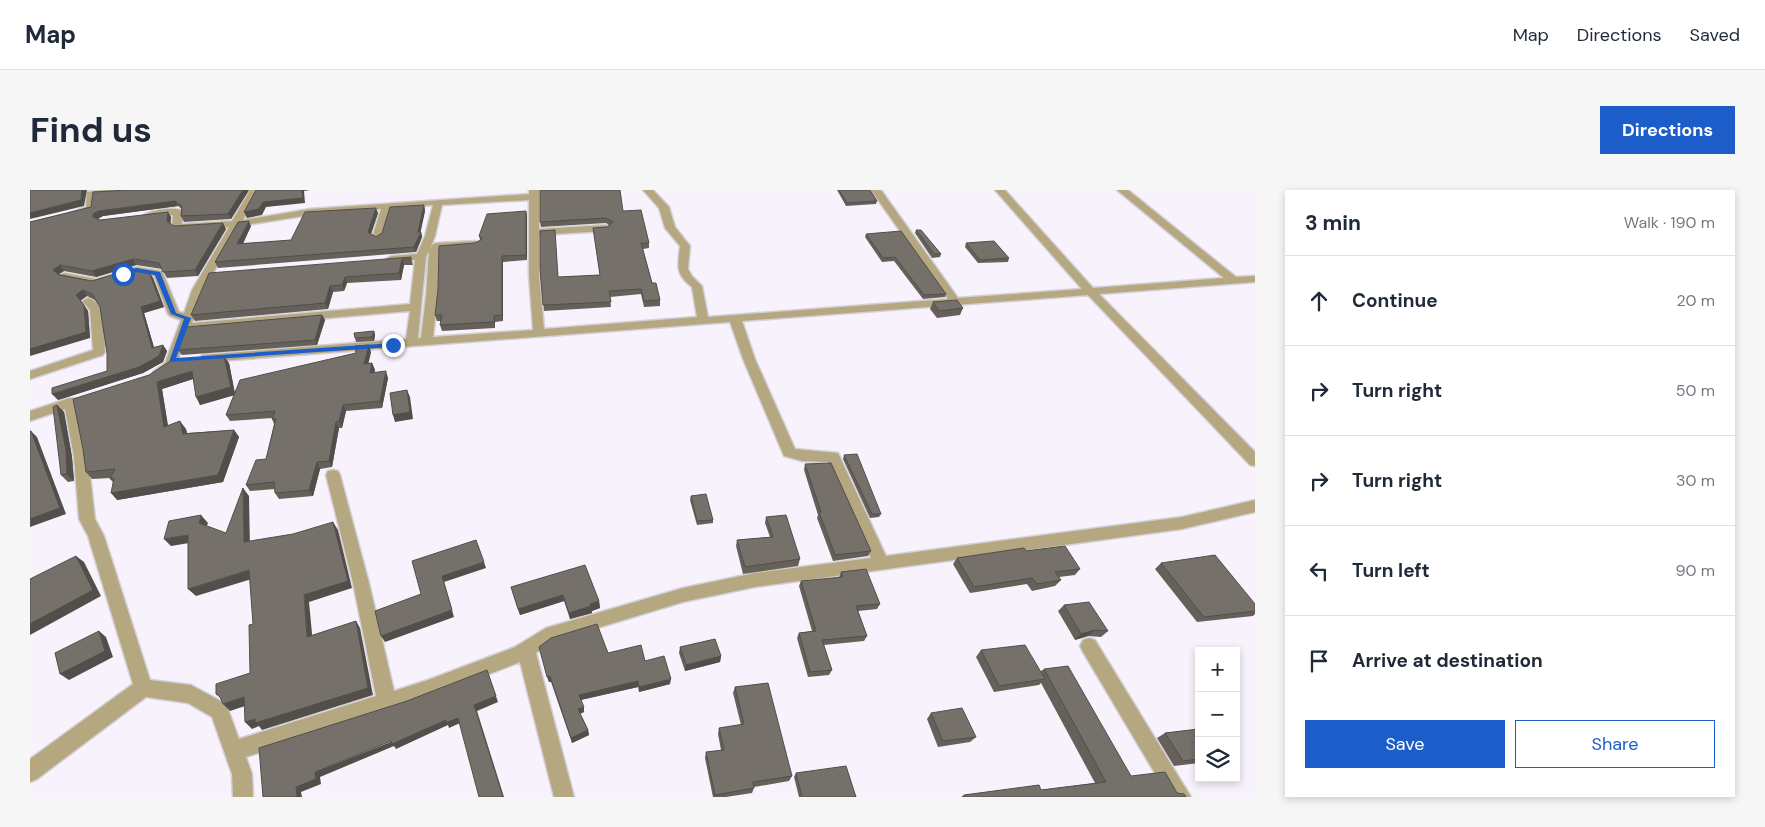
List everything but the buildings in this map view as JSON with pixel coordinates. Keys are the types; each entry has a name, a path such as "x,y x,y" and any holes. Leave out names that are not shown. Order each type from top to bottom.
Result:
{"street":[{"path":"65,215 92,209 90,194 142,190"},
{"path":"182,360 186,322 198,290 213,273 236,224 255,190"},
{"path":"648,190 664,207 670,228 685,246 683,269 687,278 697,286 702,321"},
{"path":"876,190 955,301"},
{"path":"1000,190 1090,291 1255,461"},
{"path":"1122,190 1233,280"},
{"path":"140,216 178,211 177,227 236,224 310,212 534,194 534,275 539,334"},
{"path":"412,344 422,257 430,236 438,202"},
{"path":"377,238 386,207"},
{"path":"535,232 606,228"},
{"path":"426,342 432,296 434,250 437,246 447,244 476,244"},
{"path":"383,260 422,257"},
{"path":"64,276 96,282 136,270 158,273 174,314 186,322 415,307"},
{"path":"149,378 182,360 1255,279"},
{"path":"30,375 99,352 96,309 88,301"},
{"path":"735,319 749,359 789,452 802,456 833,457 882,564"},
{"path":"30,416 74,401 87,519 96,536 142,688"},
{"path":"333,475 361,583 387,702"},
{"path":"234,751 428,688 521,653 546,636 683,594 755,580 1182,523 1255,506"},
{"path":"1089,646 1181,797"},
{"path":"526,650 564,797"},
{"path":"30,772 142,688 190,694 220,711 242,774 243,797"}],"route":[{"path":"123,274 136,270 158,273 174,314 188,318 172,361 393,345"}]}
